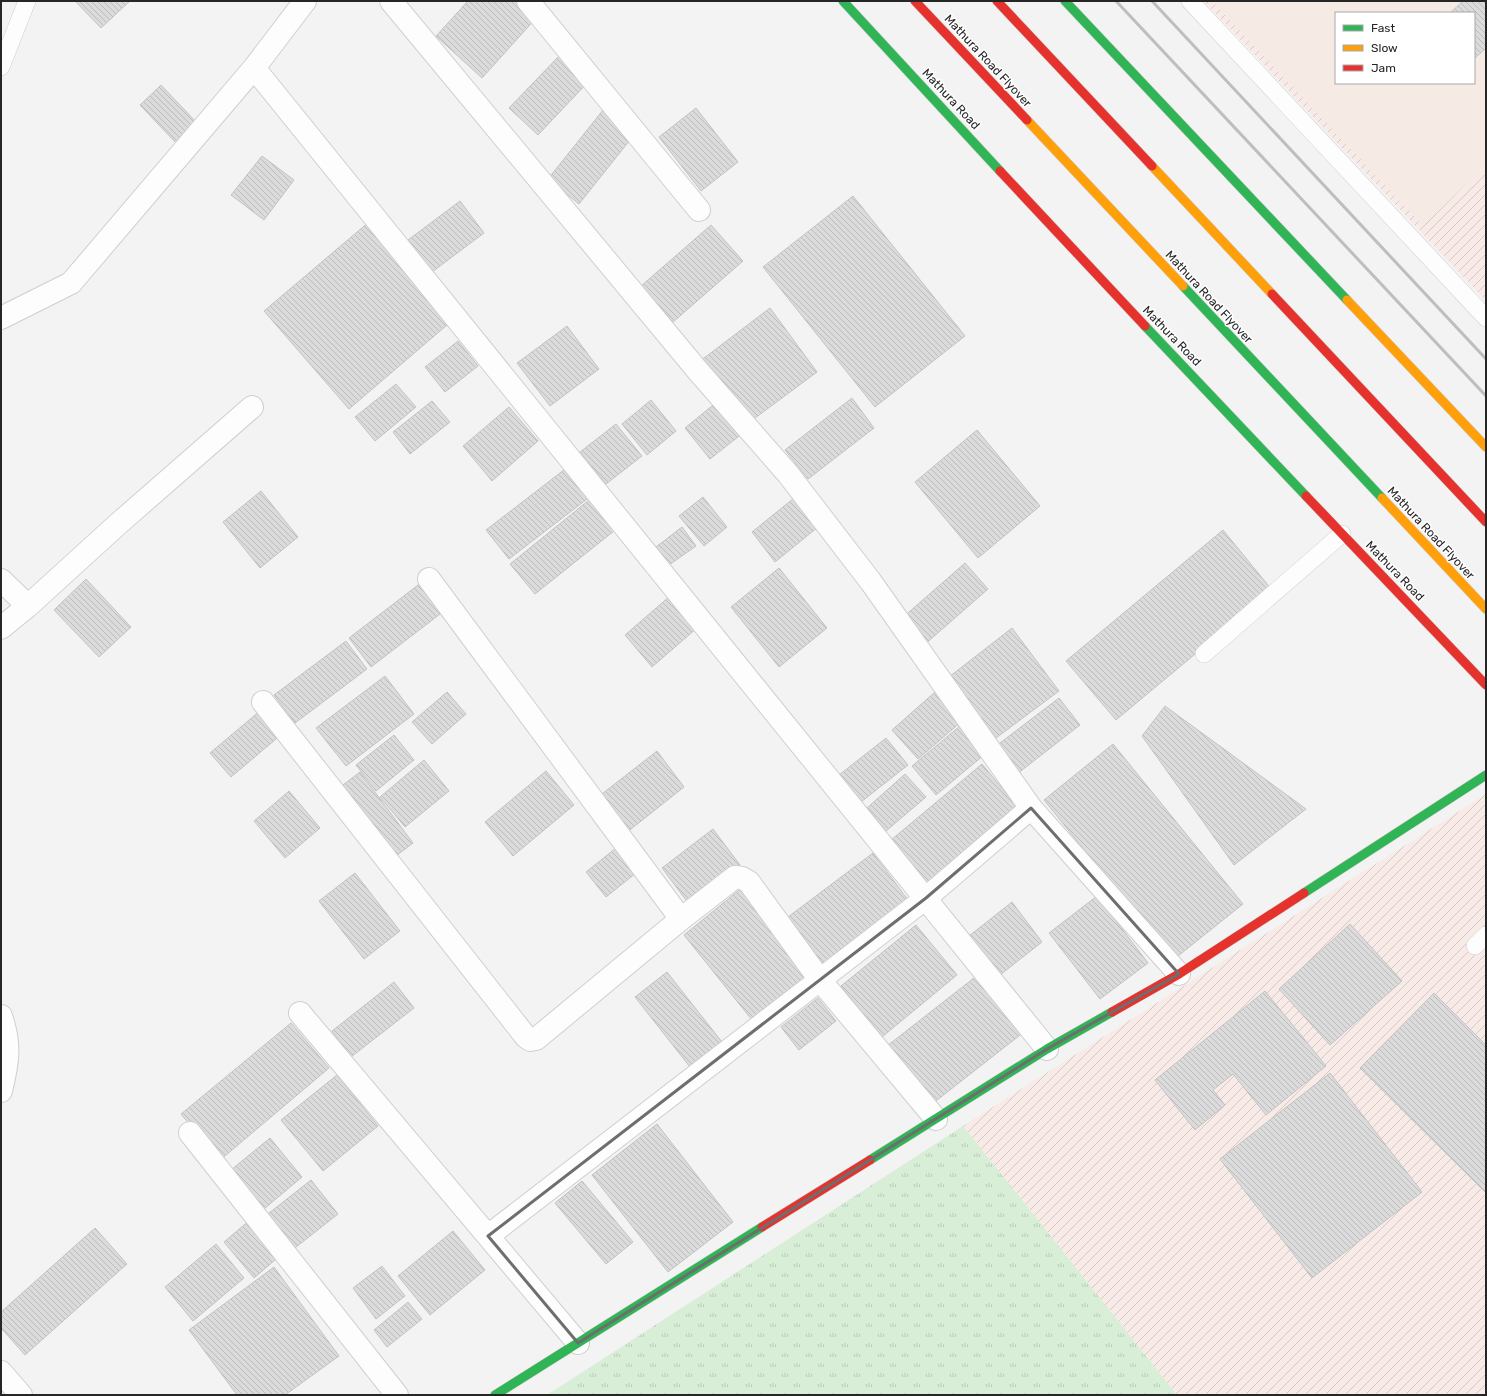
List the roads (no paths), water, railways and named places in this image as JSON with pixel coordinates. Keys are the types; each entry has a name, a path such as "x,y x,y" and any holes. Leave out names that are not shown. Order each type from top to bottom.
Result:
{"main road":[{"name":"Mathura Road","path":"843,1 1085,263 1486,685"},
{"name":"Mathura Road Flyover","path":"915,1 1486,609"},
{"path":"997,1 1486,522"},
{"path":"1065,1 1486,447"},
{"path":"495,1395 1047,1049 1178,974 1486,775"}],"street":[{"path":"1,318 71,283 254,68 305,1"},
{"path":"391,1 698,371 788,474 871,582 1030,808 1178,974"},
{"path":"528,1 699,210"},
{"path":"254,68 1047,1049"},
{"path":"1,628 28,606 118,524 252,407"},
{"path":"429,579 681,919"},
{"path":"1,580 28,606"},
{"path":"263,702 526,1037 530,1040 536,1039 681,919 735,877 742,878 749,882 820,980 936,1119"},
{"path":"488,1236 926,898 1030,808"},
{"path":"300,1013 578,1343"},
{"path":"1,1016 7,1032 8,1053 1,1091"},
{"path":"190,1133 397,1395"},
{"path":"1,1372 21,1395"}],"lane":[{"path":"1,67 27,1"},
{"path":"1190,1 1486,318"},
{"path":"1204,654 1342,534"}],"railway":[{"path":"1116,1 1486,396"},
{"path":"1152,1 1486,359"}]}
